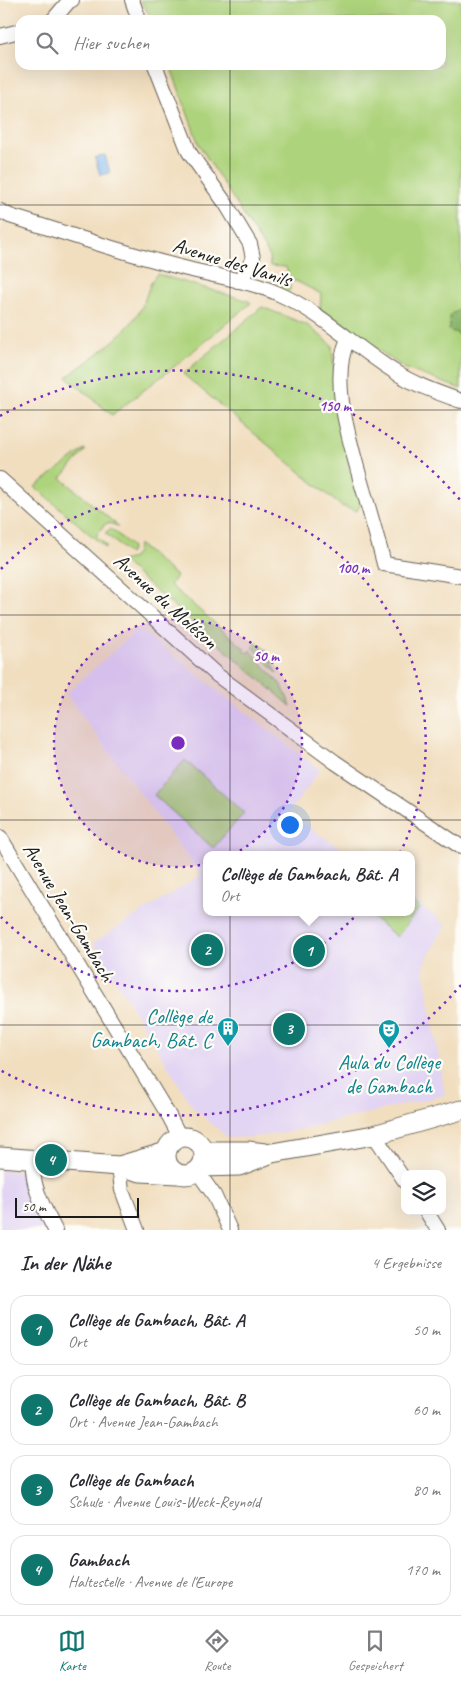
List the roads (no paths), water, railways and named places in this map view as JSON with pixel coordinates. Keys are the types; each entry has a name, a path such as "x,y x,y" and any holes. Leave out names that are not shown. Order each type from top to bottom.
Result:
{"main road":[{"path":"0,1157 119,1166 141,1172 188,1176 201,1163 239,1166 272,1153 374,1135 461,1110"},
{"path":"177,1174 166,1163 166,1152 171,1143 180,1138 185,1137 195,1140 201,1163"},
{"path":"119,1166 166,1152"}],"street":[{"path":"57,15 72,0"},
{"path":"132,0 137,15"},
{"path":"0,36 15,32"},
{"path":"157,70 189,152 226,204 250,244 253,258 248,269 238,281"},
{"name":"Avenue des Vanils","path":"0,211 10,216 179,267 238,281 282,295 318,314 348,339 396,373 461,401"},
{"path":"348,339 343,350 341,378 344,422 384,564 461,576"},
{"name":"Avenue du Moléson","path":"0,479 217,675 335,762 460,844"},
{"name":"Avenue Jean-Gambach","path":"0,837 169,1116 180,1138"},
{"path":"374,1135 401,1175"},
{"path":"33,1159 32,1173 36,1189 54,1230"},
{"path":"201,1163 230,1230"},
{"path":"119,1166 122,1190 137,1230"},
{"path":"429,1215 438,1230"}],"water":[{"path":"105,155 110,173 100,175 95,158"}],"place":[{"name":"Collège de Gambach, Bât. B","path":"207,950"},
{"name":"Collège de Gambach, Bât. A","path":"309,951"},
{"name":"Collège de Gambach","path":"289,1029"},
{"name":"Collège de Gambach, Bât. C","path":"228,1047"},
{"name":"Aula du Collège de Gambach","path":"389,1049"},
{"name":"Gambach","path":"51,1160"}]}
